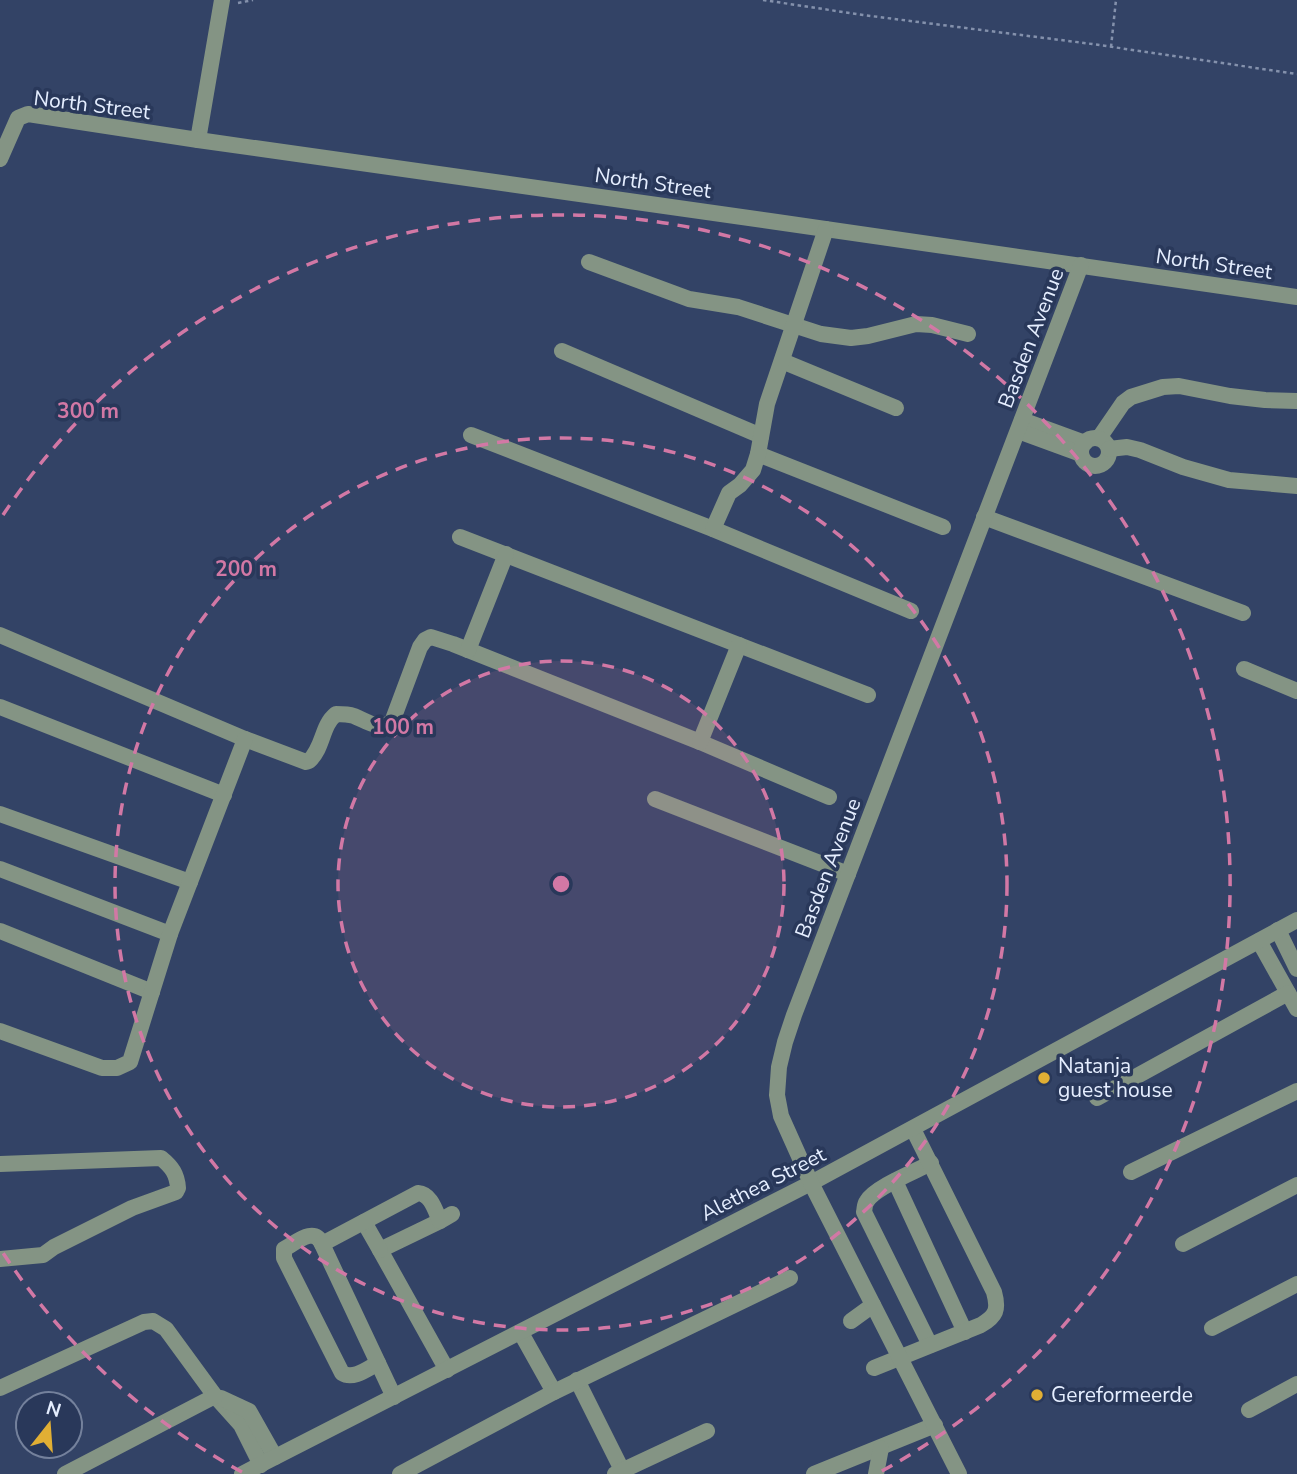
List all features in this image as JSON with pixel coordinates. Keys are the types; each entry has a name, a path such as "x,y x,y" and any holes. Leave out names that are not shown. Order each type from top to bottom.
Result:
{"street":[{"path":"198,140 222,0"},
{"name":"North Street","path":"0,159 18,118 28,114 1297,297"},
{"path":"712,529 729,493 753,470 767,404 826,229"},
{"path":"589,262 689,299 738,307 821,334 851,338 916,324 932,324 968,334"},
{"name":"Basden Avenue","path":"959,1474 811,1183 781,1115 777,1095 779,1067 794,1015 1082,265"},
{"path":"562,351 761,436"},
{"path":"782,361 896,408"},
{"path":"1094,446 1123,403 1131,397 1163,387 1179,386 1230,396 1297,401"},
{"path":"1020,425 1094,446 1140,450 1183,467 1229,480 1297,486"},
{"path":"471,435 712,529 911,611"},
{"path":"758,454 943,527"},
{"path":"984,517 1243,613"},
{"path":"460,537 868,695"},
{"path":"468,650 506,554"},
{"path":"0,635 302,761 309,761 318,751 329,719 336,714 350,714 377,726 392,722 420,647 431,637 700,742 829,797"},
{"path":"700,742 739,645"},
{"path":"1244,669 1297,691"},
{"path":"0,708 224,795"},
{"path":"0,1031 108,1069 130,1062 170,934 245,739"},
{"path":"655,799 848,874"},
{"path":"0,814 190,882"},
{"path":"0,869 170,934"},
{"name":"Alethea Street","path":"242,1474 811,1183 1297,920"},
{"path":"1279,930 1297,969"},
{"path":"0,931 152,992"},
{"path":"1259,941 1297,1009"},
{"path":"1097,1098 1288,993"},
{"path":"1131,1172 1297,1091"},
{"path":"874,1368 981,1325 994,1314 996,1301 913,1129"},
{"path":"0,1164 161,1158 175,1173 178,1188 176,1192 132,1208 43,1255 0,1259"},
{"path":"930,1345 864,1212 872,1195 931,1163"},
{"path":"895,1181 965,1332"},
{"path":"1183,1244 1297,1185"},
{"path":"322,1244 418,1193 428,1196 446,1218 380,1251"},
{"path":"364,1222 447,1370"},
{"path":"378,1363 352,1376 342,1373 284,1258 284,1249 310,1235 319,1238 322,1244 378,1363 394,1397"},
{"path":"400,1474 554,1392 790,1278"},
{"path":"1212,1328 1297,1284"},
{"path":"851,1321 873,1305"},
{"path":"0,1388 144,1322 153,1321 166,1329 215,1396 268,1461"},
{"path":"521,1333 554,1392"},
{"path":"578,1380 618,1472 706,1431"},
{"path":"1249,1410 1297,1384"},
{"path":"65,1474 215,1396"},
{"path":"814,1474 935,1425"},
{"path":"876,1474 881,1448"}],"path":[{"path":"762,0 1297,74"},
{"path":"1111,47 1116,0"}],"place":[{"name":"Natanja guest house","path":"1044,1078"},
{"name":"Gereformeerde","path":"1037,1395"}]}
